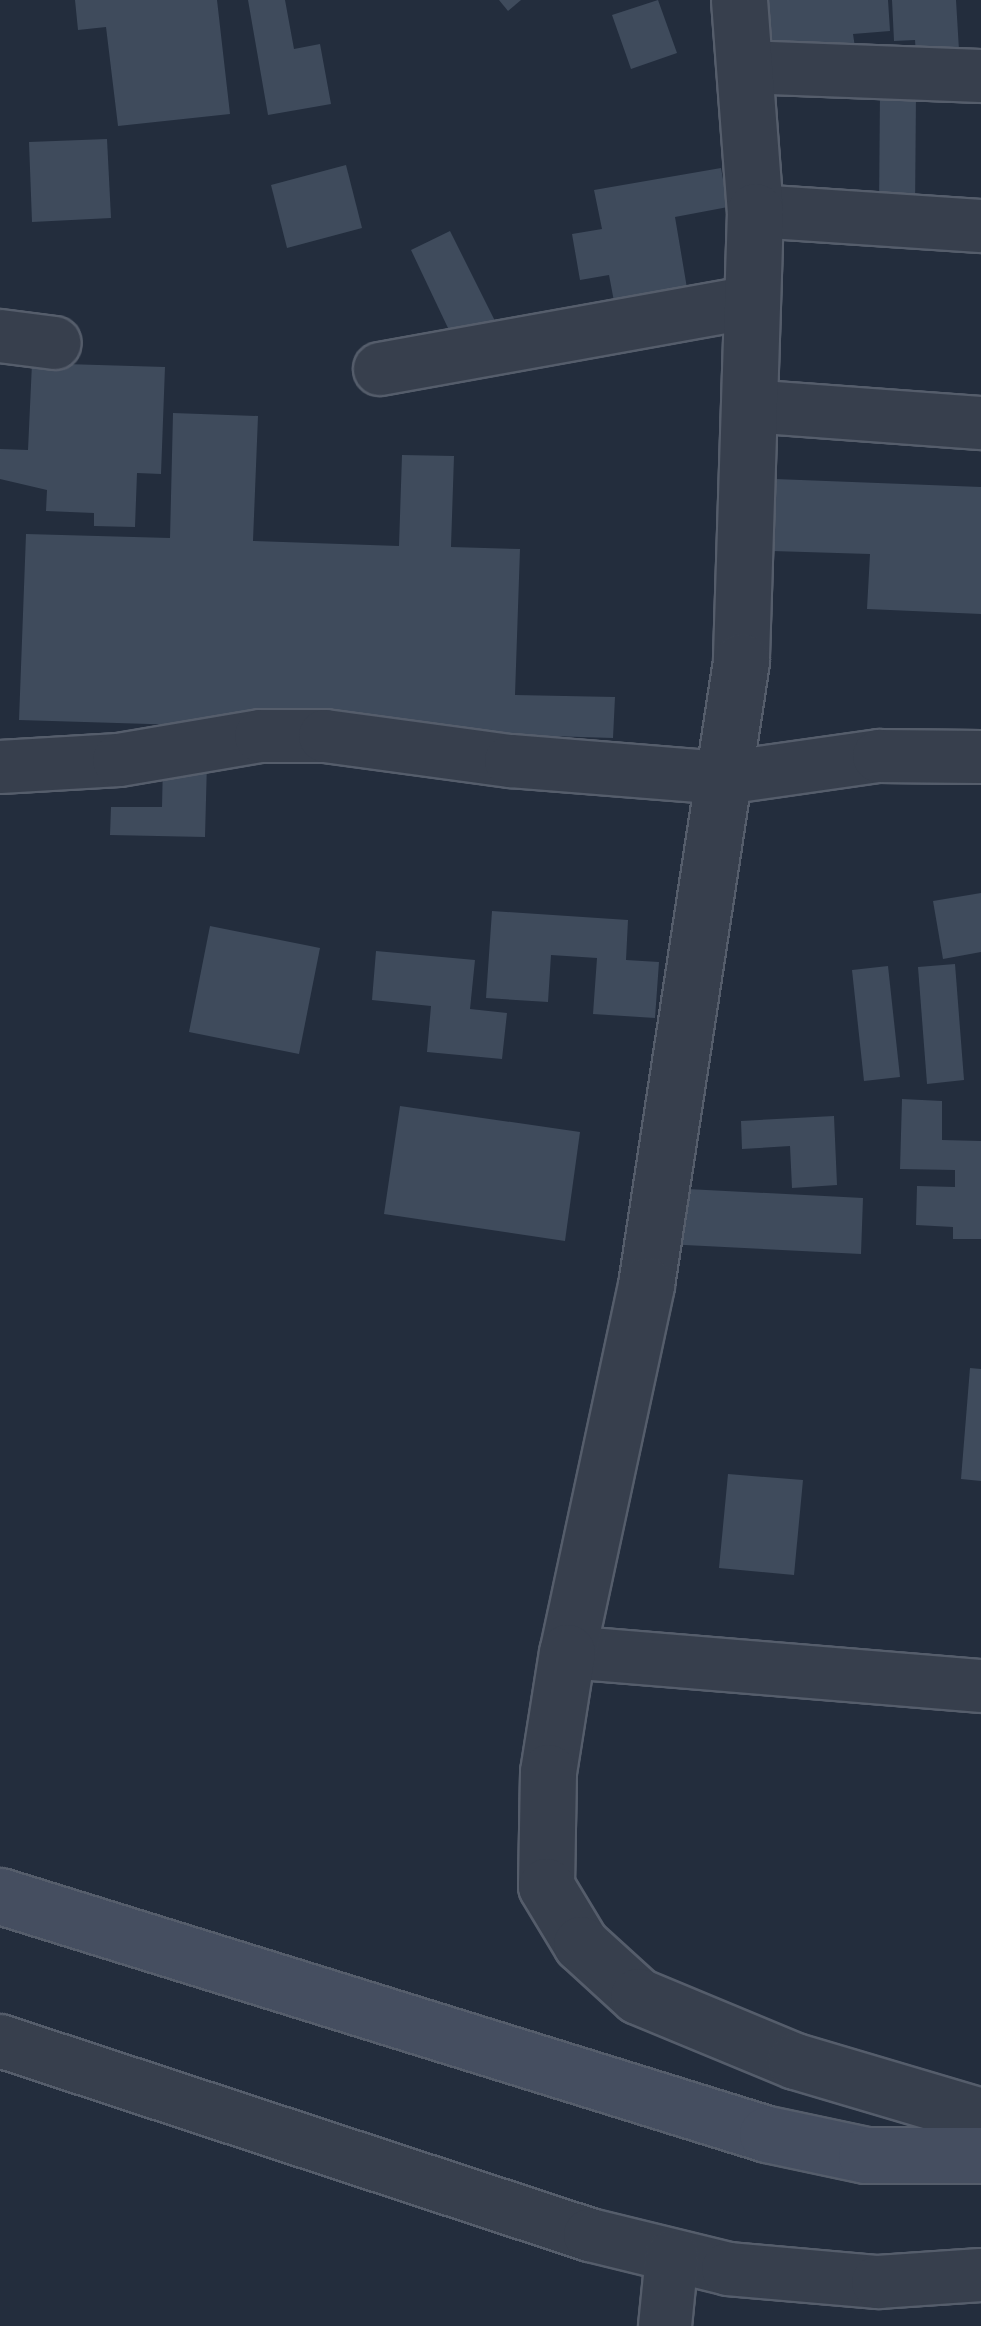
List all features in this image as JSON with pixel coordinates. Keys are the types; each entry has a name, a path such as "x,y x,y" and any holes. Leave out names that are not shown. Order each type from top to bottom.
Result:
{"main road":[{"path":"0,1896 767,2134 866,2155 981,2154"}],"street":[{"path":"739,0 755,211 741,661 646,1285 567,1652 548,1772 546,1886 582,1944 638,1996 795,2060 981,2116"},
{"path":"744,67 981,76"},
{"path":"755,211 981,226"},
{"path":"380,369 752,302"},
{"path":"0,336 55,343"},
{"path":"749,406 981,423"},
{"path":"0,767 118,760 222,738 325,736 510,761 724,778 879,756 981,757"},
{"path":"567,1652 981,1686"},
{"path":"0,2041 590,2235 672,2256 728,2269 878,2282 981,2275"},
{"path":"665,2326 672,2256"}],"building":[{"path":"75,0 217,0 230,114 118,126 106,27 78,30"},
{"path":"248,0 285,0 294,49 320,44 331,104 268,115"},
{"path":"499,0 521,0 508,11"},
{"path":"658,0 677,53 631,69 612,15"},
{"path":"764,0 888,0 890,31 853,34 856,54 769,60"},
{"path":"892,0 956,0 960,67 917,70 915,40 894,41"},
{"path":"880,93 916,93 915,210 879,210"},
{"path":"107,139 111,218 32,222 29,142"},
{"path":"346,165 362,228 287,248 271,185"},
{"path":"721,168 728,207 675,217 689,300 616,312 609,275 580,280 572,234 602,229 594,190"},
{"path":"450,231 498,327 457,347 411,250"},
{"path":"32,363 165,367 161,474 137,473 135,527 94,526 94,513 46,511 47,490 0,479 0,449 28,450"},
{"path":"173,413 258,416 253,541 399,546 402,455 454,456 451,547 520,549 515,695 615,697 613,738 19,720 26,534 170,538"},
{"path":"775,479 981,487 981,614 867,609 870,554 772,551"},
{"path":"163,762 207,762 205,837 110,835 111,807 162,807"},
{"path":"981,893 981,952 943,959 933,901"},
{"path":"492,911 628,920 626,960 659,962 655,1018 593,1014 597,958 551,955 548,1002 486,998"},
{"path":"210,926 320,948 299,1054 189,1032"},
{"path":"376,951 475,960 470,1009 507,1013 502,1059 427,1052 431,1006 372,1000"},
{"path":"955,964 964,1080 927,1084 918,967"},
{"path":"888,966 900,1077 864,1081 852,970"},
{"path":"902,1099 942,1101 942,1140 981,1141 981,1239 953,1239 953,1227 916,1225 917,1186 955,1187 955,1170 900,1169"},
{"path":"400,1106 580,1132 565,1241 384,1214"},
{"path":"834,1116 837,1185 792,1188 790,1146 742,1149 741,1121"},
{"path":"668,1188 863,1198 861,1254 665,1244"},
{"path":"970,1368 981,1369 981,1481 961,1479"},
{"path":"728,1474 803,1480 794,1575 719,1568"}]}
